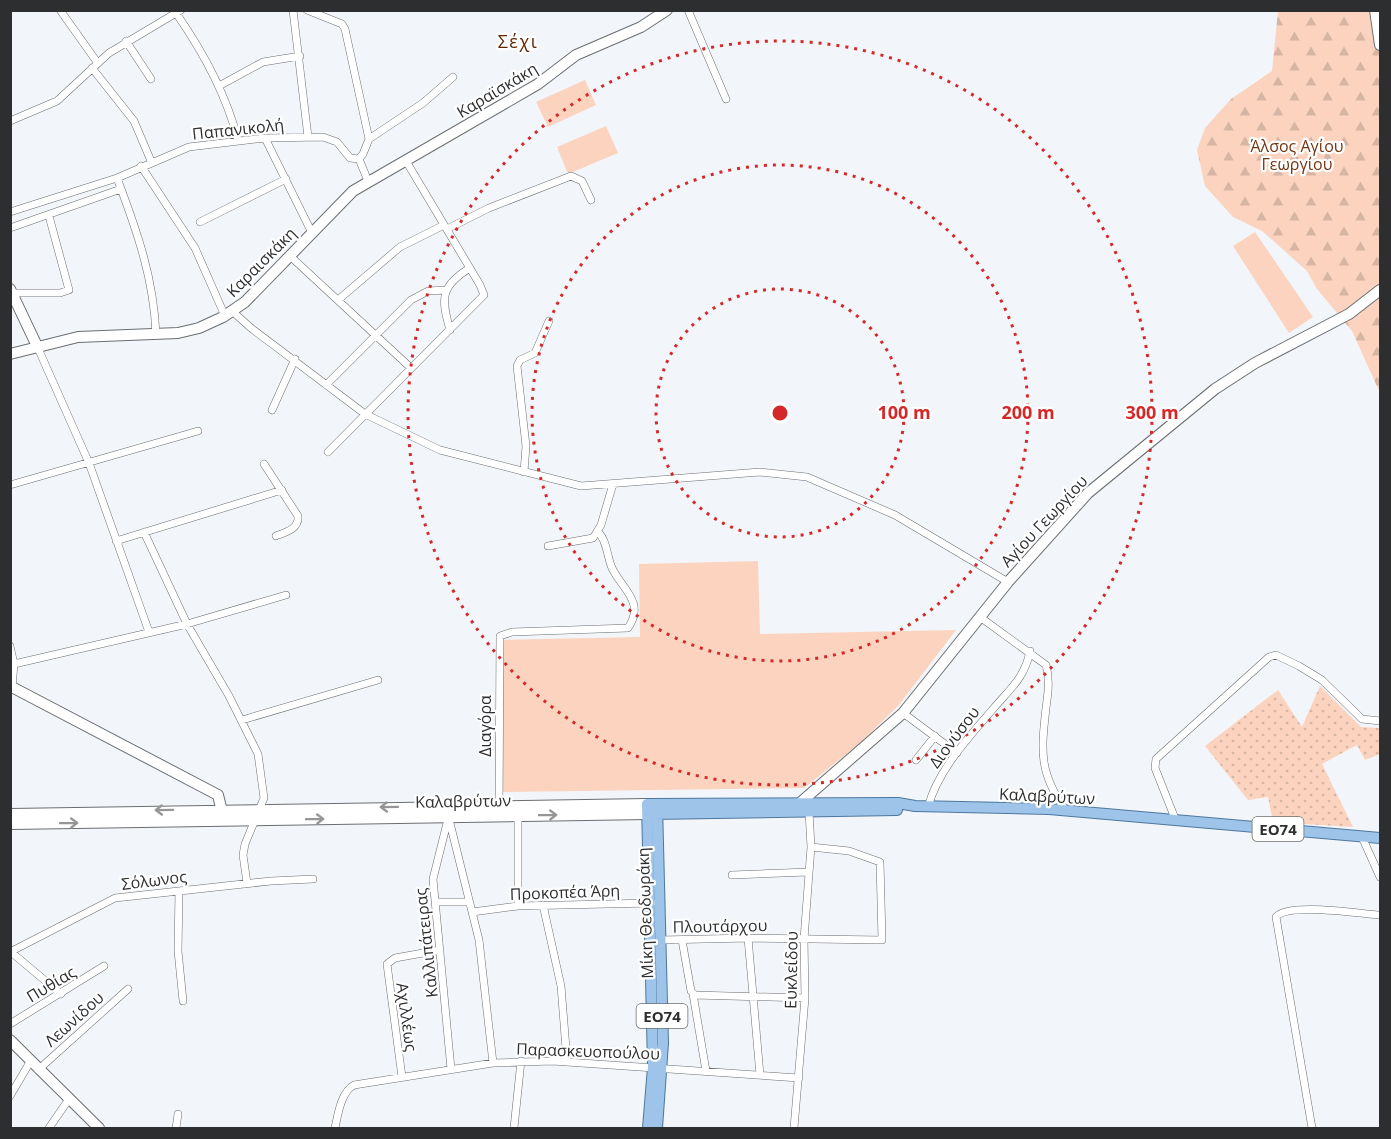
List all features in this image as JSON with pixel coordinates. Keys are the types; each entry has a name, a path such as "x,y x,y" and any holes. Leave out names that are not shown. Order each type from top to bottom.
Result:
{"main road":[{"name":"Καλαβρύτων","path":"652,809 803,808 898,803 928,807 1066,811 1176,821"},
{"name":"Μίκη Θεοδωράκη","path":"648,1128 658,1068 652,809"},
{"name":"ΕΟ74","path":"1176,821 1380,838"},
{"name":"Μίκη Θεοδωράκη","path":"655,903 661,940 657,1128"}],"street":[{"path":"60,10 134,121 152,162"},
{"path":"292,10 300,56 308,136"},
{"path":"307,10 344,26 369,139 363,154 358,159 368,181"},
{"name":"Καραϊσκάκη","path":"406,161 538,84 576,55 641,27 667,10"},
{"path":"688,10 726,99"},
{"path":"1375,10 1380,45"},
{"path":"10,121 57,101 95,65 126,41 178,12 219,86 232,114 238,140"},
{"path":"126,41 151,80"},
{"path":"219,86 263,62 300,56"},
{"path":"369,139 423,103 453,77"},
{"name":"Παπανικολή","path":"10,212 117,178 189,147 238,140 308,136 334,140 350,158 358,159"},
{"path":"265,138 312,233"},
{"path":"328,452 484,296 470,268 406,161"},
{"name":"Καραισκάκη","path":"10,354 37,346 89,336 156,335 191,331 229,314 290,256 345,197 368,181 406,161"},
{"path":"141,166 195,248 229,314 295,359 365,414 440,450 581,486 760,472 807,477 895,515 1008,582"},
{"path":"338,300 400,247 489,208 571,176 582,181 591,200"},
{"path":"117,178 140,238 147,275 153,292 156,335"},
{"path":"200,222 286,180"},
{"path":"10,228 121,189"},
{"path":"49,216 69,289 60,293 12,291 88,463 149,632"},
{"path":"290,256 411,368"},
{"path":"450,330 444,300 446,290 453,280 470,268"},
{"path":"326,385 374,334 411,300 428,291 446,290"},
{"name":"Αγίου Γεωργίου","path":"803,808 903,713 1008,582 1081,500 1195,403 1248,367 1349,314 1380,290"},
{"path":"524,472 526,446 517,366 522,359 535,353 549,321"},
{"path":"272,410 295,359"},
{"path":"10,485 198,431"},
{"path":"264,464 297,512 299,521 294,528 276,536"},
{"path":"548,546 589,540 598,532 613,484"},
{"path":"116,541 282,490"},
{"path":"144,532 187,624 242,720 260,762 264,798 243,855 247,883"},
{"name":"Διαγόρα","path":"499,811 500,636 512,632 628,628 633,616 632,598 615,573 603,539 598,532"},
{"path":"14,664 187,624 286,595"},
{"path":"980,617 1030,651 1043,662 1048,671 1042,763 1050,786 1066,811"},
{"path":"10,646 14,664 11,686 218,795 223,814"},
{"name":"Διονύσου","path":"928,807 934,788 957,753 1024,674 1030,651"},
{"path":"1176,821 1155,768 1156,759 1269,657 1276,655 1322,680 1362,719 1380,721"},
{"path":"242,720 378,680"},
{"path":"903,713 957,753"},
{"path":"916,760 935,736"},
{"name":"Ευκλείδου","path":"794,1128 804,998 804,939 811,847 803,808"},
{"name":"Καλαβρύτων","path":"10,814 259,815 652,809"},
{"name":"Καλαβρύτων","path":"499,811 518,815 652,809"},
{"path":"448,811 479,940 493,1063"},
{"name":"Καλλιπάτειρας","path":"448,811 434,871 451,1069"},
{"name":"Καλαβρύτων","path":"10,824 223,814"},
{"path":"518,815 518,906"},
{"path":"1362,837 1380,877"},
{"name":"Πλουτάρχου","path":"661,940 748,938 882,940 880,862 849,851 811,847"},
{"path":"732,874 809,872"},
{"name":"Σόλωνος","path":"11,952 115,898 247,883 313,879"},
{"path":"179,891 178,951 183,1000"},
{"path":"435,902 470,902"},
{"name":"Προκοπέα Άρη","path":"472,912 518,906 655,903"},
{"path":"543,905 561,986 567,1061"},
{"path":"1312,1128 1276,917 1285,911 1316,910 1380,915"},
{"path":"748,938 760,1075"},
{"path":"682,940 706,1071"},
{"name":"Αχιλλέως","path":"402,1077 387,971 388,961 440,950"},
{"path":"11,952 61,994"},
{"name":"Πυθίας","path":"10,1024 104,966"},
{"name":"Λεωνίδου","path":"38,1070 128,989"},
{"path":"693,994 804,998"},
{"path":"10,1040 99,1128"},
{"path":"514,1128 521,1061"},
{"name":"Παρασκευοπούλου","path":"335,1128 344,1098 350,1088 402,1077 493,1063 567,1061 799,1078"},
{"path":"10,1096 30,1062"},
{"path":"50,1128 69,1099"},
{"path":"176,1128 178,1114"}],"green space":[{"name":"Άλσος Αγίου Γεωργίου","path":"1278,11 1380,11 1380,393 1352,331 1317,289 1307,271 1262,231 1233,217 1205,186 1197,150 1205,128 1231,99 1272,71"},
{"path":"585,80 596,105 548,127 536,102"},
{"path":"606,126 618,153 568,174 557,147"},
{"path":"1255,232 1313,317 1289,333 1233,246"},
{"path":"758,561 760,634 956,630 898,706 860,743 804,788 502,792 501,640 640,637 639,564"},
{"path":"1320,686 1361,727 1380,728 1380,754 1365,760 1357,745 1322,764 1353,827 1273,822 1268,797 1248,800 1205,746 1278,690 1302,727"}],"district":[{"name":"Σέχι","path":"518,41"}]}
